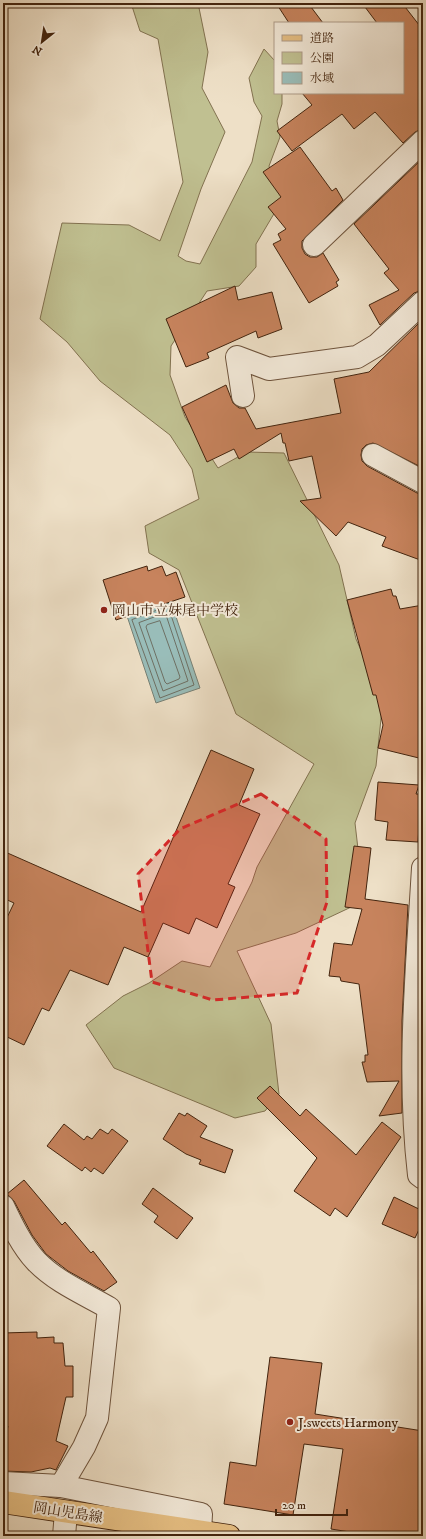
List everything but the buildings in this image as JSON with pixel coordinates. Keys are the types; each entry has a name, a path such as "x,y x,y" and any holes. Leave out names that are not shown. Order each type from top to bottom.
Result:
{"main road":[{"name":"岡山児島線","path":"3,1502 229,1536"}],"street":[{"path":"314,245 423,141"},
{"path":"243,396 237,357 269,369 358,357 376,345 423,302"},
{"path":"373,455 423,482"},
{"path":"423,868 412,1039 413,1128 418,1175 423,1178"},
{"path":"3,1206 17,1233 36,1261 51,1274 109,1308 97,1418 84,1447 61,1486"},
{"path":"3,1483 61,1486 201,1514 200,1532"},
{"path":"64,1536 66,1512"}],"highlighted area":[{"path":"261,794 326,839 327,902 297,993 213,1000 152,982 138,874 180,829"}],"green space":[{"path":"131,3 198,3 208,52 202,88 225,132 201,189 178,256 186,261 200,264 252,162 262,116 254,102 249,78 264,49 274,60 274,94 282,94 282,104 277,121 280,137 269,166 271,173 292,190 275,212 256,244 256,267 239,286 207,291 171,346 170,375 185,417 218,468 247,452 284,453 339,565 356,639 383,700 376,766 355,823 364,901 296,933 237,951 271,1024 279,1094 265,1111 235,1118 114,1068 86,1025 123,996 149,983 182,961 210,967 252,882 257,867 314,764 236,714 179,570 149,553 145,526 199,499 192,469 170,435 100,381 67,342 40,319 62,223 129,225 160,241 183,182 158,39 140,31"}],"water":[{"path":"171,602 200,688 156,703 127,616"}],"place":[{"name":"岡山市立妹尾中学校","path":"104,610"},
{"name":"J.sweets Harmony","path":"290,1422"}]}
